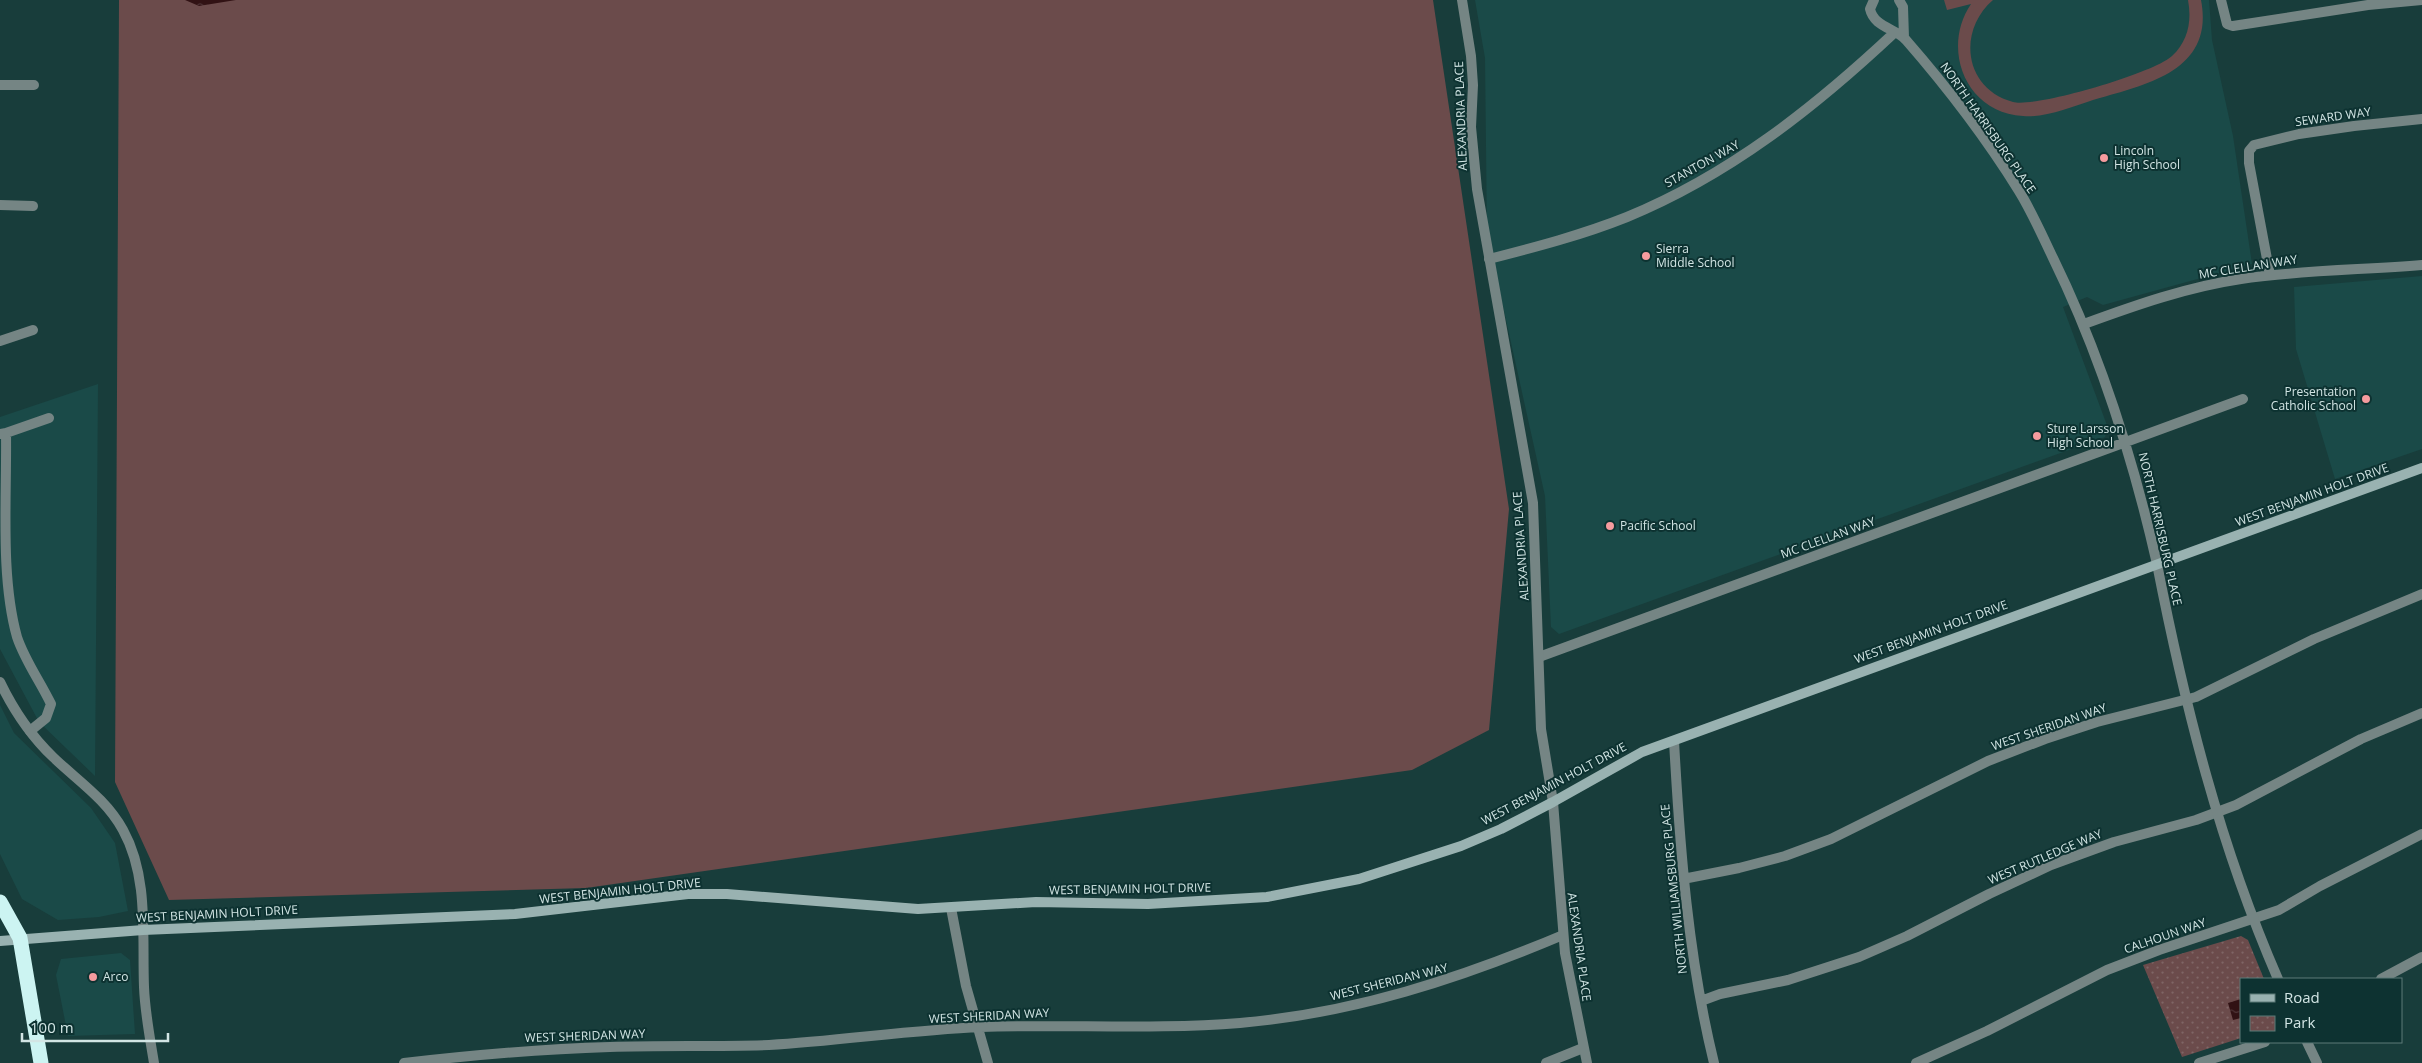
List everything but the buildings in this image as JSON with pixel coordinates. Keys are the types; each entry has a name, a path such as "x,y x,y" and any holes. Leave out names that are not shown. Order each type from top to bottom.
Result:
{"highway":[{"path":"0,902 20,938 41,1063"}],"main road":[{"name":"WEST BENJAMIN HOLT DRIVE","path":"0,941 143,930 515,914 688,894 727,894 918,909 1036,902 1148,904 1204,902 1267,897 1306,890 1359,879 1455,848 1501,829 1553,802 1626,759 2422,468"}],"street":[{"name":"ALEXANDRIA PLACE","path":"1462,0 1472,75 1473,162 1533,503 1541,729 1553,802 1563,935 1587,1063"},
{"name":"NORTH HARRISBURG PLACE","path":"1874,0 1870,9 1874,19 1904,38 1938,77 2019,191 2042,233 2084,324 2126,443 2158,564 2185,699 2216,813 2254,920 2278,978"},
{"path":"1899,0 1903,7 1904,38"},
{"path":"2221,0 2225,20 2230,25 2359,6 2422,0"},
{"name":"STANTON WAY","path":"1489,259 1549,244 1606,225 1691,186 1749,152 1792,122 1822,98 1894,32"},
{"path":"0,85 34,85"},
{"name":"SEWARD WAY","path":"2270,275 2249,163 2251,148 2260,142 2298,134 2354,126 2422,120"},
{"path":"0,204 34,206"},
{"name":"MC CLELLAN WAY","path":"2084,324 2190,289 2270,275 2422,265"},
{"path":"0,341 33,330"},
{"name":"MC CLELLAN WAY","path":"1539,657 2243,399"},
{"path":"30,731 46,718 51,704 34,676 17,637 3,576 3,433 49,418"},
{"name":"WEST SHERIDAN WAY","path":"1683,879 1739,868 1794,852 1860,826 1958,776 2045,739 2218,688 2314,639 2422,594"},
{"path":"0,682 30,731 51,755 102,800 124,832 131,847 139,876 143,930 144,990 154,1063"},
{"name":"WEST RUTLEDGE WAY","path":"1701,1001 1720,994 1788,980 1859,957 1907,936 2051,865 2114,842 2216,813 2236,805 2361,739 2422,713"},
{"name":"NORTH WILLIAMSBURG PLACE","path":"1674,741 1683,879 1692,956 1714,1063"},
{"name":"CALHOUN WAY","path":"1916,1063 1987,1031 2107,970 2159,950 2254,920 2279,910 2320,886 2422,834"},
{"path":"951,908 962,970 988,1063"},
{"name":"WEST SHERIDAN WAY","path":"404,1063 542,1050 824,1042 977,1027 1054,1025 1178,1026 1248,1022 1313,1013 1405,993 1453,978 1563,935"},
{"path":"2383,978 2422,957"},
{"path":"2200,1063 2261,1043"},
{"path":"2307,1043 2317,1063"},
{"path":"1546,1063 1583,1048"}],"shaded area":[{"path":"1475,0 2209,0 2212,40 2233,136 2252,264 2103,305 2087,297 2063,307 2108,428 2105,437 1559,634 1551,627 1545,496 1487,234 1485,58"},
{"name":"Presentation Catholic School","path":"2422,276 2422,449 2335,479 2296,349 2294,287"},
{"path":"98,384 95,776 39,722 0,649 0,417"},
{"path":"0,705 14,733 91,808 115,843 128,911 99,917 58,920 22,899 0,854"},
{"path":"121,953 130,960 135,1034 68,1036 56,975 61,959"}],"green space":[{"path":"119,0 1433,0 1509,509 1489,730 1412,770 586,888 169,900 115,782"},
{"path":"1944,0 1993,0 1982,13 1974,27 1971,42 1971,58 1976,72 1984,85 1997,95 2013,102 2045,100 2069,95 2120,80 2161,63 2172,56 2182,44 2188,30 2188,0 2201,0 2202,24 2197,44 2186,59 2171,71 2153,81 2058,111 2041,115 2023,116 2003,112 1986,103 1973,91 1964,75 1959,58 1958,40 1962,21 1971,4 1947,10"},
{"path":"2241,936 2248,940 2264,978 2240,978 2240,1038 2182,1057 2143,965"}],"water":[{"path":"185,0 236,0 199,6"},
{"path":"2240,999 2240,1018 2233,1020 2228,1003"}],"place":[{"name":"Lincoln High School","path":"2104,158"},
{"name":"Sierra Middle School","path":"1646,256"},
{"name":"Presentation Catholic School","path":"2366,399"},
{"name":"Sture Larsson High School","path":"2037,436"},
{"name":"Pacific School","path":"1610,526"},
{"name":"Arco","path":"93,977"}]}
